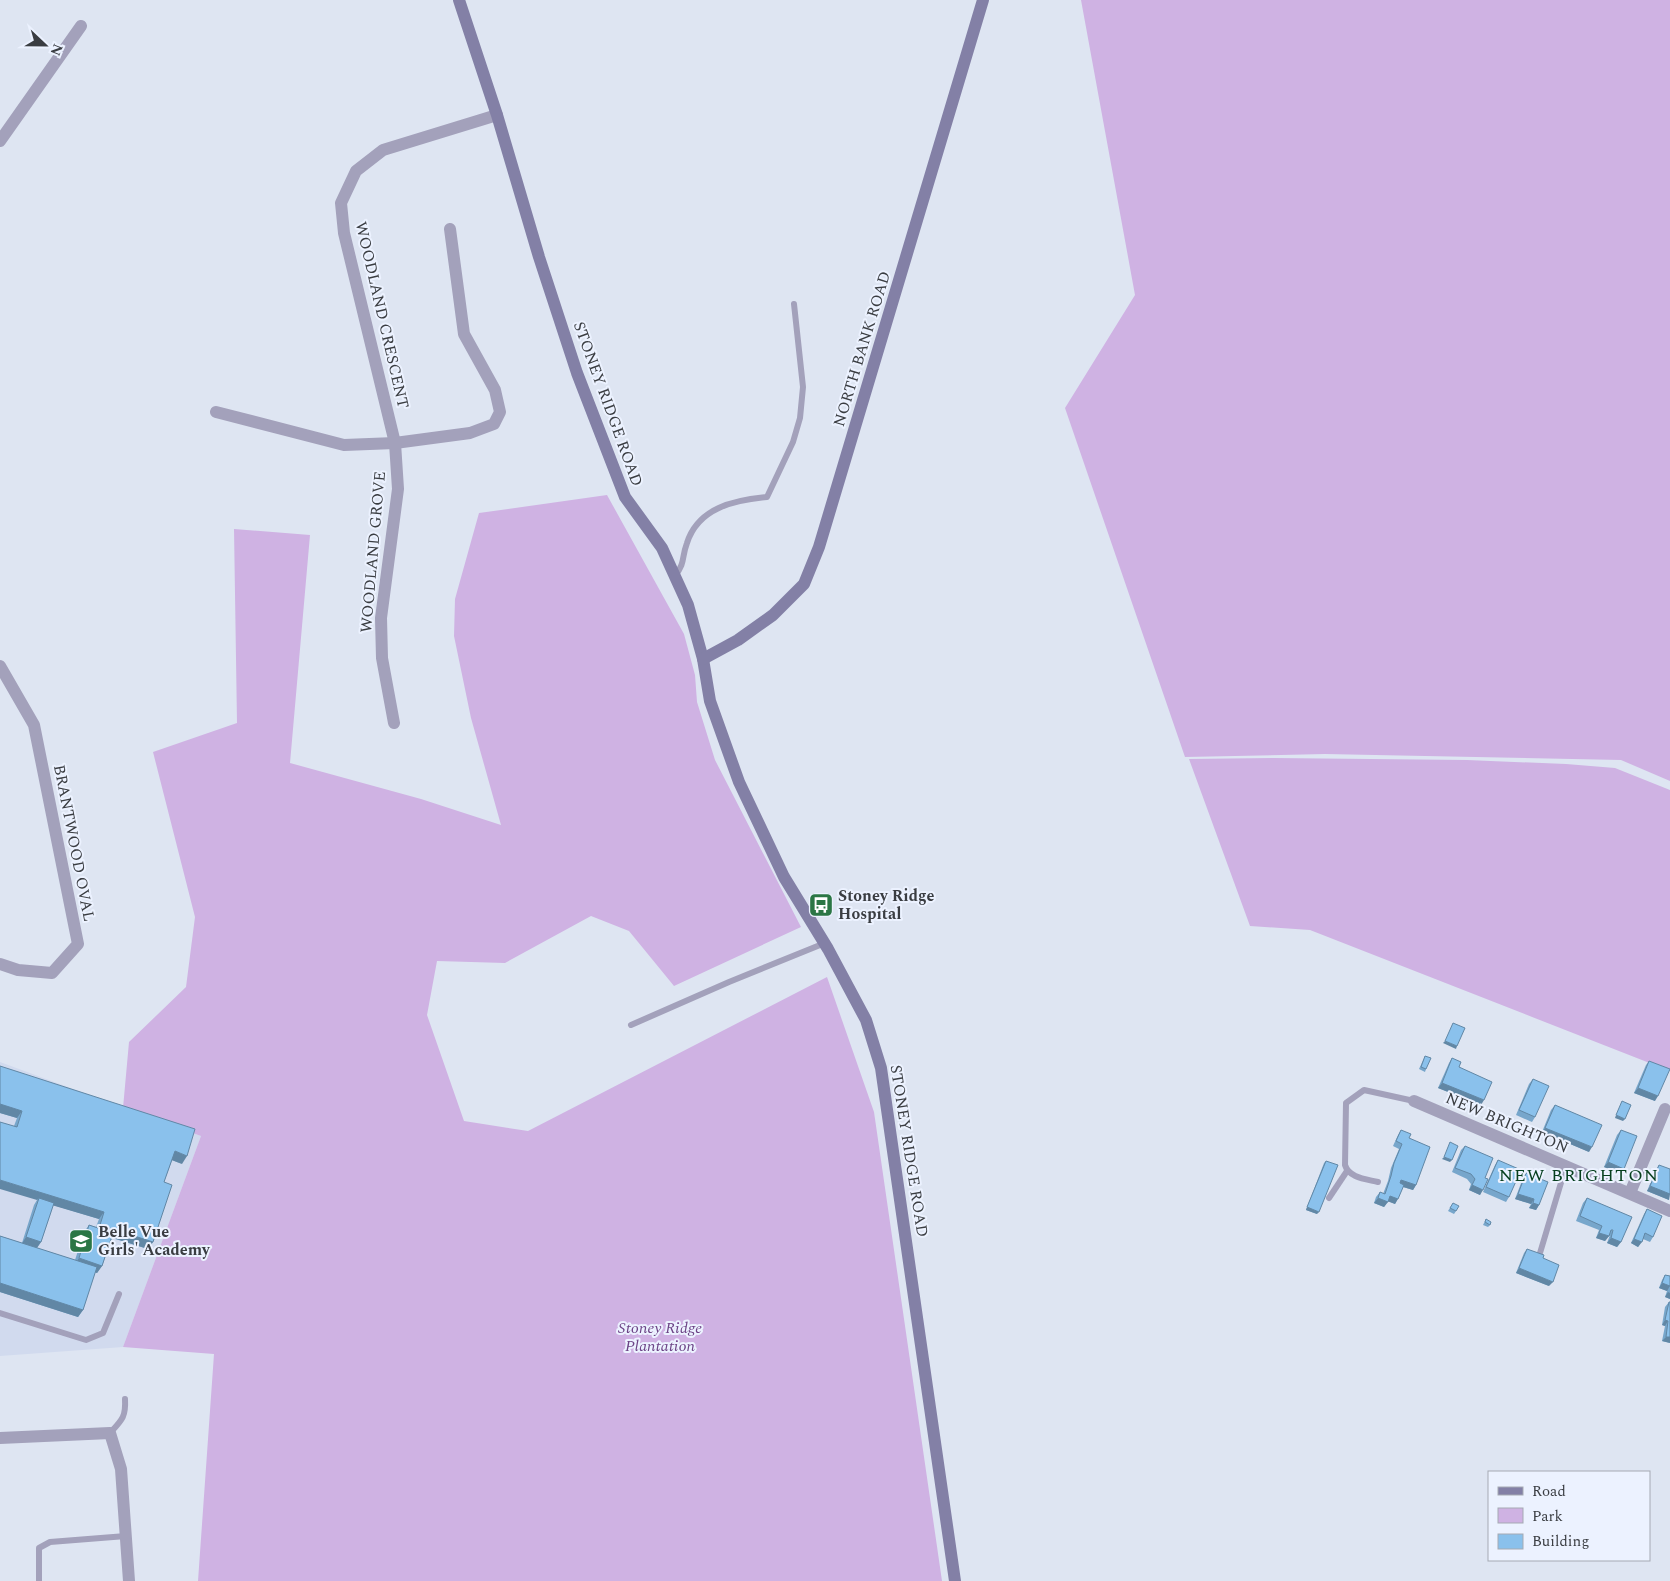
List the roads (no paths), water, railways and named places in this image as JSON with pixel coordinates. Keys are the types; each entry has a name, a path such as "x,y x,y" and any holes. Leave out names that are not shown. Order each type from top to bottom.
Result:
{"street":[{"name":"STONEY RIDGE ROAD","path":"459,0 497,115 542,266 577,373 614,471 625,497 662,548 688,605 703,659 710,700 739,782 784,878 825,943 866,1020 881,1068 955,1581"},
{"name":"NORTH BANK ROAD","path":"703,659 738,640 773,615 804,584 825,528 983,0"},
{"path":"0,141 81,26"},
{"name":"WOODLAND CRESCENT","path":"396,443 344,233 341,203 356,171 383,150 497,115"},
{"path":"216,412 344,444 396,443 470,433 494,424 500,412 495,390 464,334 450,229"},
{"name":"WOODLAND GROVE","path":"394,723 382,658 381,618 398,489 396,443"},
{"name":"BRANTWOOD OVAL","path":"0,666 34,725 78,944 52,973 18,970 0,964"},
{"name":"NEW BRIGHTON","path":"1414,1100 1670,1210"},
{"path":"1630,1194 1665,1109"},
{"path":"0,1438 110,1433 121,1469 129,1581"}],"lane":[{"path":"675,576 683,566 686,545 692,531 707,514 723,505 744,499 767,497 793,442 800,418 803,387 794,304"},
{"path":"631,1025 825,943"},
{"path":"1378,1182 1350,1174 1344,1165 1346,1103 1364,1090 1414,1100"},
{"path":"1540,1253 1566,1166"},
{"path":"1329,1198 1347,1171"},
{"path":"0,1313 86,1340 103,1333 119,1294"},
{"path":"110,1433 125,1413 125,1399"},
{"path":"39,1581 39,1548 50,1542 126,1536"}],"place":[{"name":"Stoney Ridge Hospital","path":"821,905"},
{"name":"Belle Vue Girls' Academy","path":"81,1241"}],"district":[{"name":"NEW BRIGHTON","path":"1579,1175"}],"park label":[{"name":"Stoney Ridge Plantation","path":"660,1337"}]}
